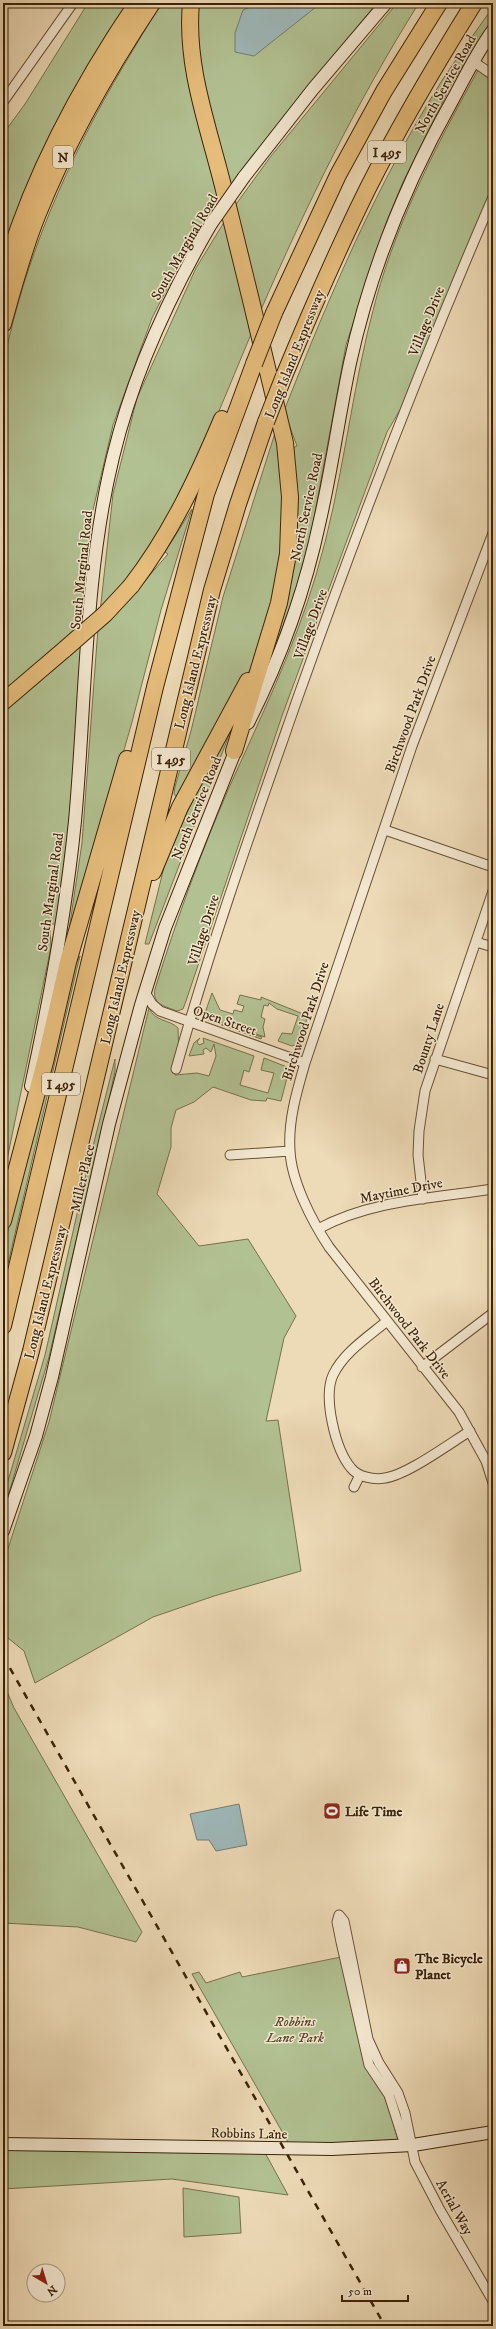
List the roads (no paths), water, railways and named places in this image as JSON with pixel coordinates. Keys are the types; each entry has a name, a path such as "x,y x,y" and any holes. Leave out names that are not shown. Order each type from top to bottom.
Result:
{"highway":[{"name":"N","path":"3,278 26,210 61,130 94,69 137,3"},
{"name":"N","path":"3,324 36,218 73,134 95,92 152,3"},
{"path":"191,3 190,47 197,89 224,190 286,450 290,497 288,554 279,604 234,751"},
{"name":"I 495","path":"3,1326 155,687 206,494 232,408 254,364 274,313 338,175 384,91 439,3"},
{"name":"Long Island Expressway","path":"3,1453 31,1351 212,590 238,504 266,422 323,282 367,190 440,57 474,3"},
{"path":"440,57 472,22 486,3"},
{"path":"3,702 105,614 131,586 155,555 174,523 232,408"},
{"path":"121,974 153,873 180,807 263,653"},
{"path":"3,1221 70,955 140,715 155,687"}],"main road":[{"name":"South Marginal Road","path":"3,1216 51,994 64,912 76,813 90,613 102,514 113,457 130,396 152,337 178,282 211,224 244,177 313,89 386,3"},
{"name":"North Service Road","path":"145,992 165,928 234,751 262,695 283,646 303,588 320,521 350,363 367,298 380,259 406,192 427,146 493,30"},
{"name":"Miller Place","path":"3,1531 36,1436 52,1377 109,1124 145,992"},
{"name":"Robbins Lane","path":"3,2144 332,2149 409,2145 493,2132"}],"street":[{"path":"3,102 73,3"},
{"path":"474,62 493,75"},
{"name":"Village Drive","path":"176,1069 189,1022 238,866 358,530 414,386 493,197"},
{"name":"Birchwood Park Drive","path":"493,533 415,738 305,1063 294,1100 290,1151 300,1190 318,1229 422,1367 458,1412 486,1461 493,1483"},
{"path":"384,830 493,867"},
{"name":"Bounty Lane","path":"423,1199 418,1155 419,1131 425,1091 493,891"},
{"path":"476,942 493,947"},
{"name":"Open Street","path":"145,992 152,1004 160,1010 189,1022 305,1063"},
{"path":"435,1059 493,1075"},
{"path":"230,1156 290,1151"},
{"name":"Maytime Drive","path":"318,1229 351,1214 423,1199 493,1189"},
{"path":"422,1367 493,1313"},
{"path":"387,1321 341,1360 331,1383 329,1394 331,1411 342,1453 351,1469 369,1478 385,1478 400,1473 470,1431"},
{"path":"354,1487 360,1474"},
{"path":"339,1915 344,1921 368,2039 379,2063 398,2093 409,2145 389,2096 369,2065 337,1922 339,1915"},
{"name":"Aerial Way","path":"409,2145 415,2162 440,2210 493,2301"}],"water":[{"path":"260,3 321,3 254,56 235,52 235,33 243,10"},
{"path":"239,1804 247,1845 216,1851 209,1840 197,1840 190,1814"}],"railway":[{"path":"3,1656 385,2326"}],"place":[{"name":"Life Time","path":"332,1811"},
{"name":"The Bicycle Planet","path":"402,1966"}],"park label":[{"name":"Robbins Lane Park","path":"295,2030"}]}
